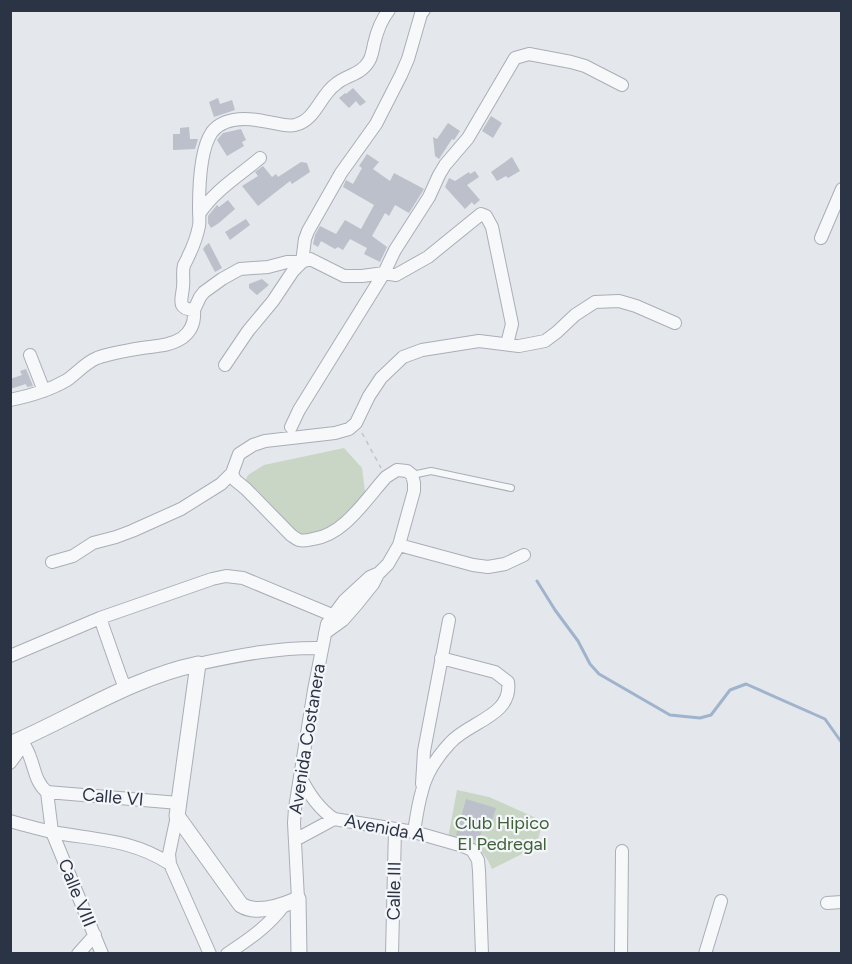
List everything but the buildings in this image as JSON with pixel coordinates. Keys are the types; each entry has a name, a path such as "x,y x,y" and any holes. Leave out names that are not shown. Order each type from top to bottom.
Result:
{"street":[{"path":"194,310 183,306 181,297 184,287 184,264 199,227 203,158 206,144 212,133 220,124 241,119 287,126 296,125 308,119 337,82 360,71 369,62 379,27 389,10"},
{"path":"225,365 248,331 302,262 308,231 341,173 376,124 401,75 424,10"},
{"path":"291,427 299,410 384,273 395,250 429,197 442,170 468,138 514,58 529,54 571,62 585,66 622,85"},
{"path":"199,214 206,203 221,189 260,158"},
{"path":"821,237 842,189"},
{"path":"10,400 44,391 68,379 96,358 156,347 179,340 187,335 192,327 195,320 194,310 204,292 240,269 268,267 310,259 345,276 384,273 396,275 428,257 480,214 486,216 492,227 512,324 507,344"},
{"path":"52,562 73,556 93,543 132,531 181,509 221,484 232,473 239,454 253,445 265,441 335,433 349,429 356,423 381,378 403,357 422,350 479,341 519,346 544,341 575,315 595,302 619,301 675,323"},
{"path":"30,355 44,391"},
{"path":"232,473 235,480 291,535 299,540 321,538 334,532 347,522 386,477 397,470 407,471 411,475 414,491 399,545 388,564 378,574 374,584 343,620 326,633"},
{"path":"399,545 488,567 505,564 524,555"},
{"path":"10,656 100,618 226,576 243,578 332,615 357,588 370,577 378,574"},
{"name":"Avenida Costanera","path":"299,954 291,902 296,840 295,808 322,648 327,624 332,615"},
{"path":"100,618 125,688"},
{"path":"422,789 424,751 449,620"},
{"path":"16,742 125,688 181,668 237,655 298,648 322,648"},
{"path":"414,832 422,789 434,764 449,744 466,729 489,717 502,706 509,691 508,682 495,672 441,658"},
{"path":"198,664 178,809 169,854 170,864 210,954"},
{"path":"10,763 18,752 16,742"},
{"path":"16,742 30,758 38,782 47,792"},
{"name":"Avenida A","path":"300,776 315,802 334,819 414,832 472,850 478,860 482,954"},
{"name":"Calle VI","path":"47,792 178,809"},
{"name":"Calle VIII","path":"47,792 52,832 102,954"},
{"path":"178,809 241,904 246,908 255,909 291,902"},
{"name":"Avenida A","path":"296,840 334,819"},
{"path":"10,821 52,832 140,849 170,864"},
{"name":"Calle III","path":"392,954 395,829"},
{"path":"621,954 622,851"},
{"path":"705,954 721,900"},
{"path":"227,954 257,933 291,902"},
{"path":"827,903 842,902"},
{"path":"78,954 94,936"}],"lane":[{"path":"411,475 431,471 511,488"}],"path":[{"path":"356,423 386,477"}],"green space":[{"path":"344,448 362,468 366,500 347,522 300,543 244,483 248,475 264,465"},
{"name":"Club Hipico El Pedregal","path":"457,790 489,797 543,821 536,847 492,869 484,855 475,847 448,838"}],"waterway":[{"path":"537,581 578,641 590,664 599,674 670,715 700,718 711,715 730,690 746,684 825,719 842,743"}]}
